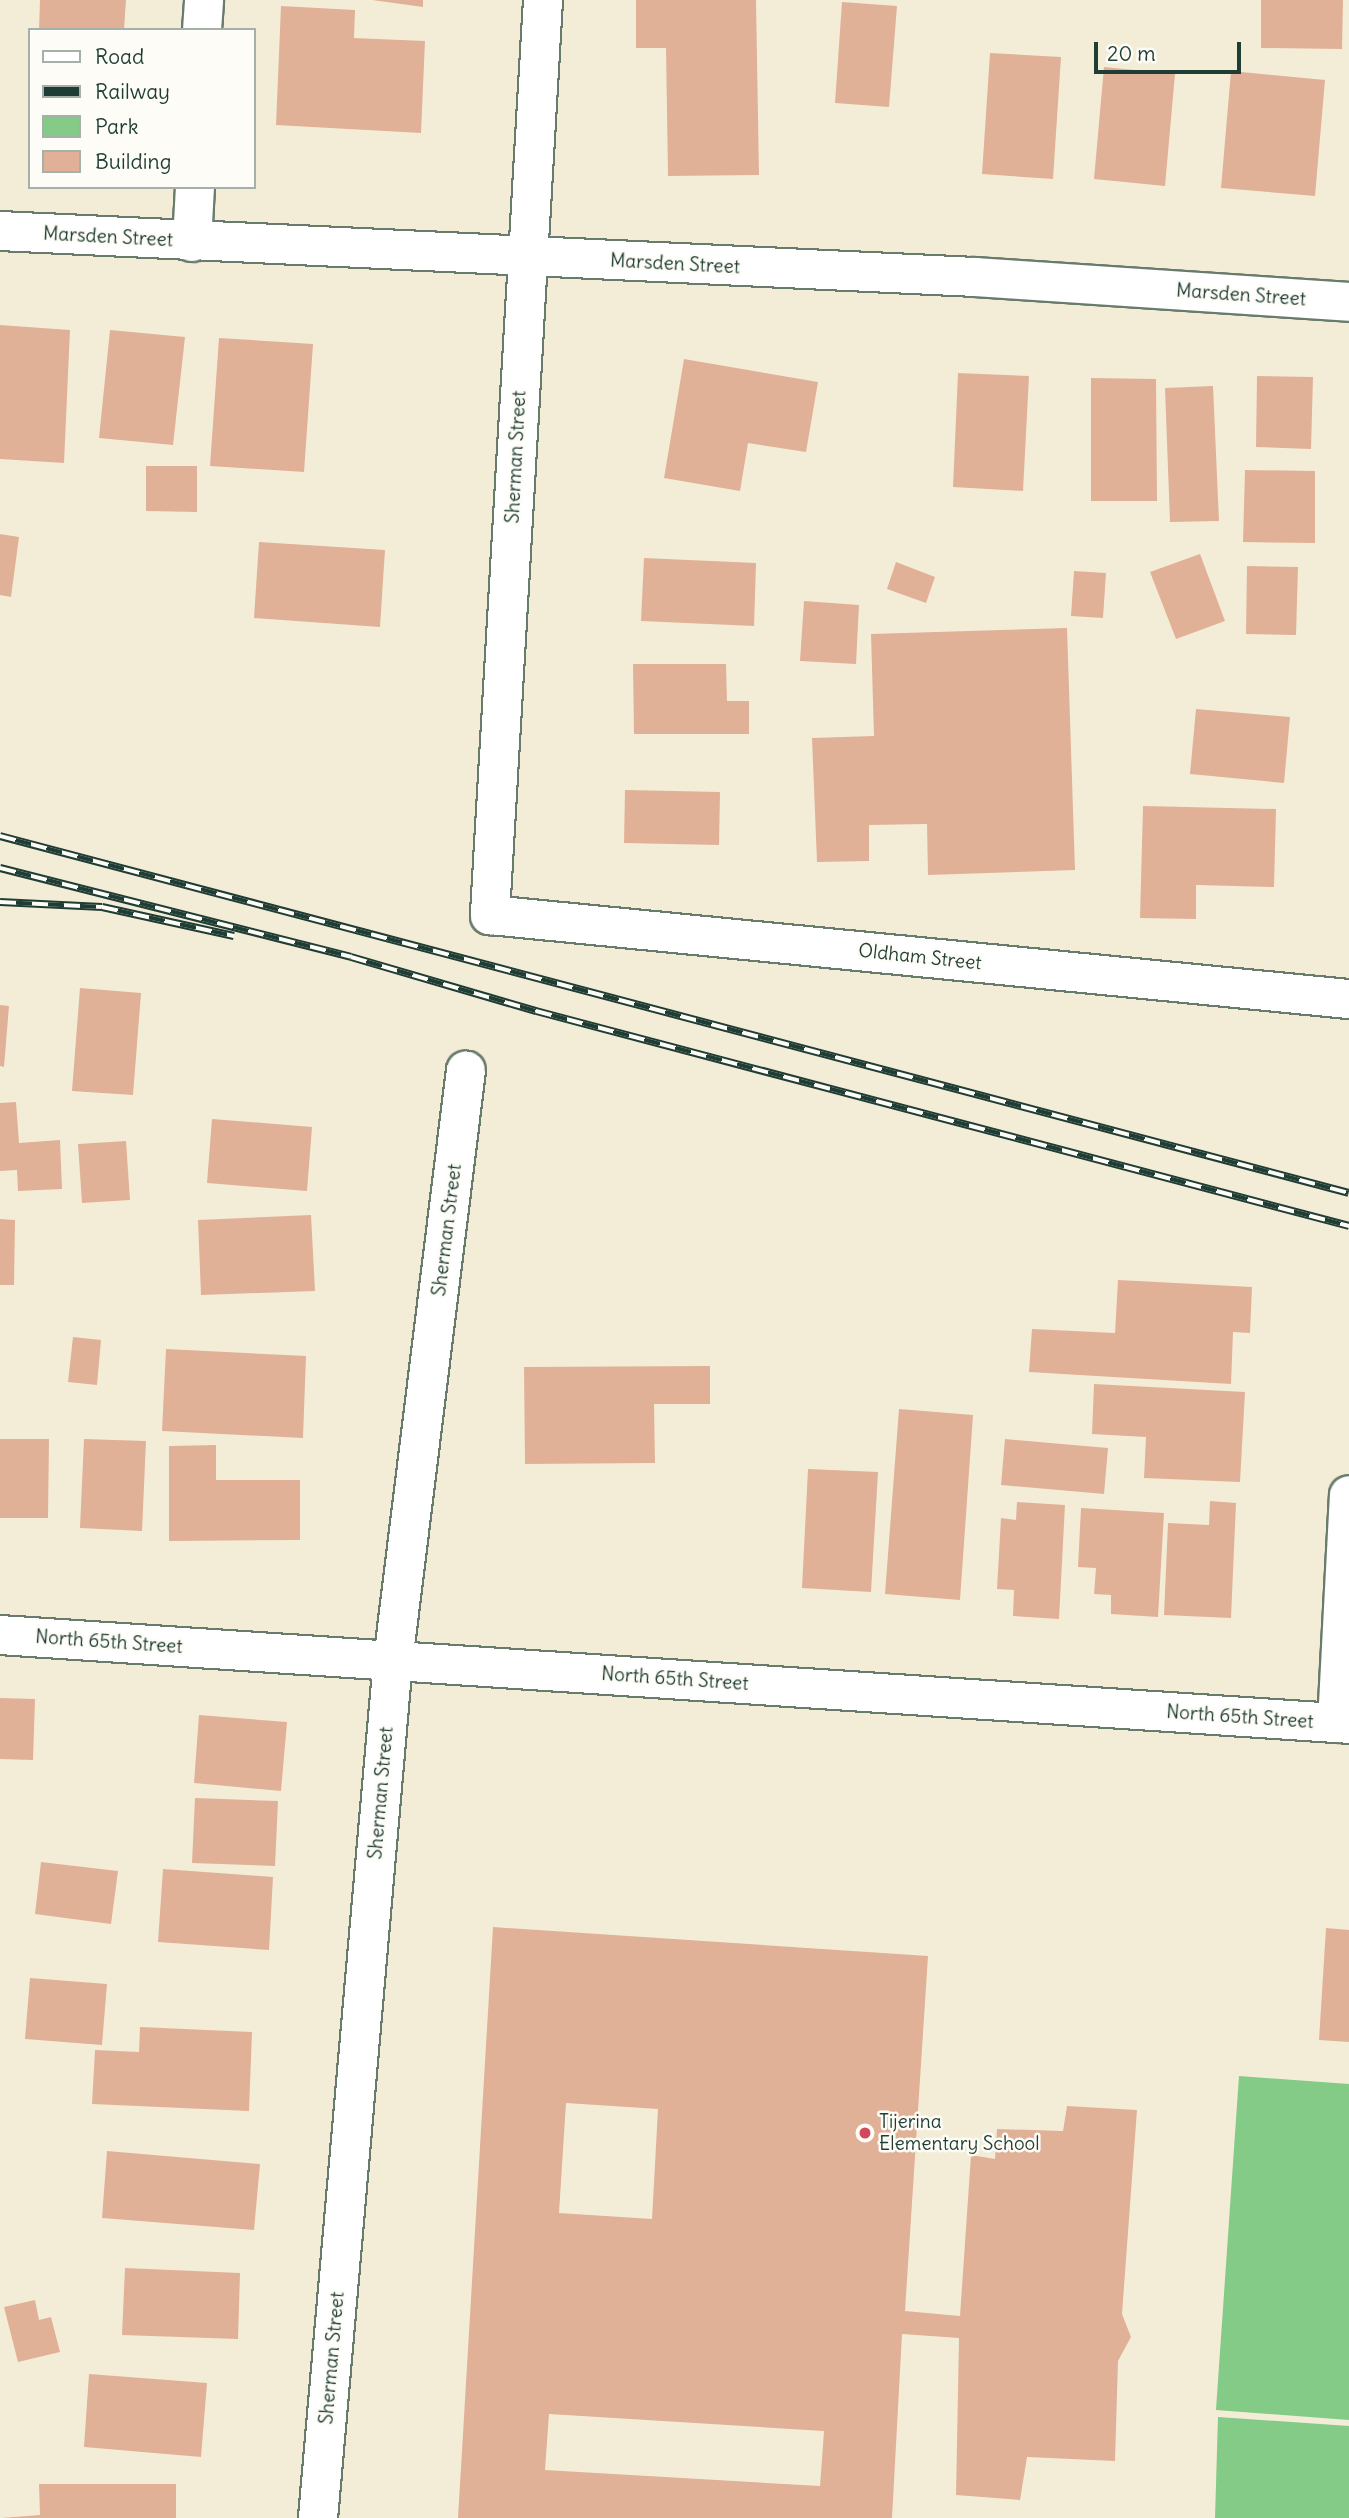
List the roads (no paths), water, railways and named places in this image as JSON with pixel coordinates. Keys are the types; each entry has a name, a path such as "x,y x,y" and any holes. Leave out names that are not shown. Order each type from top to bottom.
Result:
{"street":[{"path":"202,28 204,0"},
{"name":"Sherman Street","path":"491,915 543,0"},
{"path":"192,242 195,189"},
{"name":"Marsden Street","path":"0,231 975,277 1349,303"},
{"name":"Oldham Street","path":"491,915 1349,999"},
{"name":"Sherman Street","path":"318,2518 393,1661 467,1070"},
{"path":"1343,1723 1349,1495"},
{"name":"North 65th Street","path":"0,1635 1343,1723"}],"railway":[{"path":"0,836 1349,1193"},
{"path":"0,868 351,957 536,1011 1349,1226"},
{"path":"0,902 102,907 234,936"}],"place":[{"name":"Tijerina Elementary School","path":"865,2133"}]}
